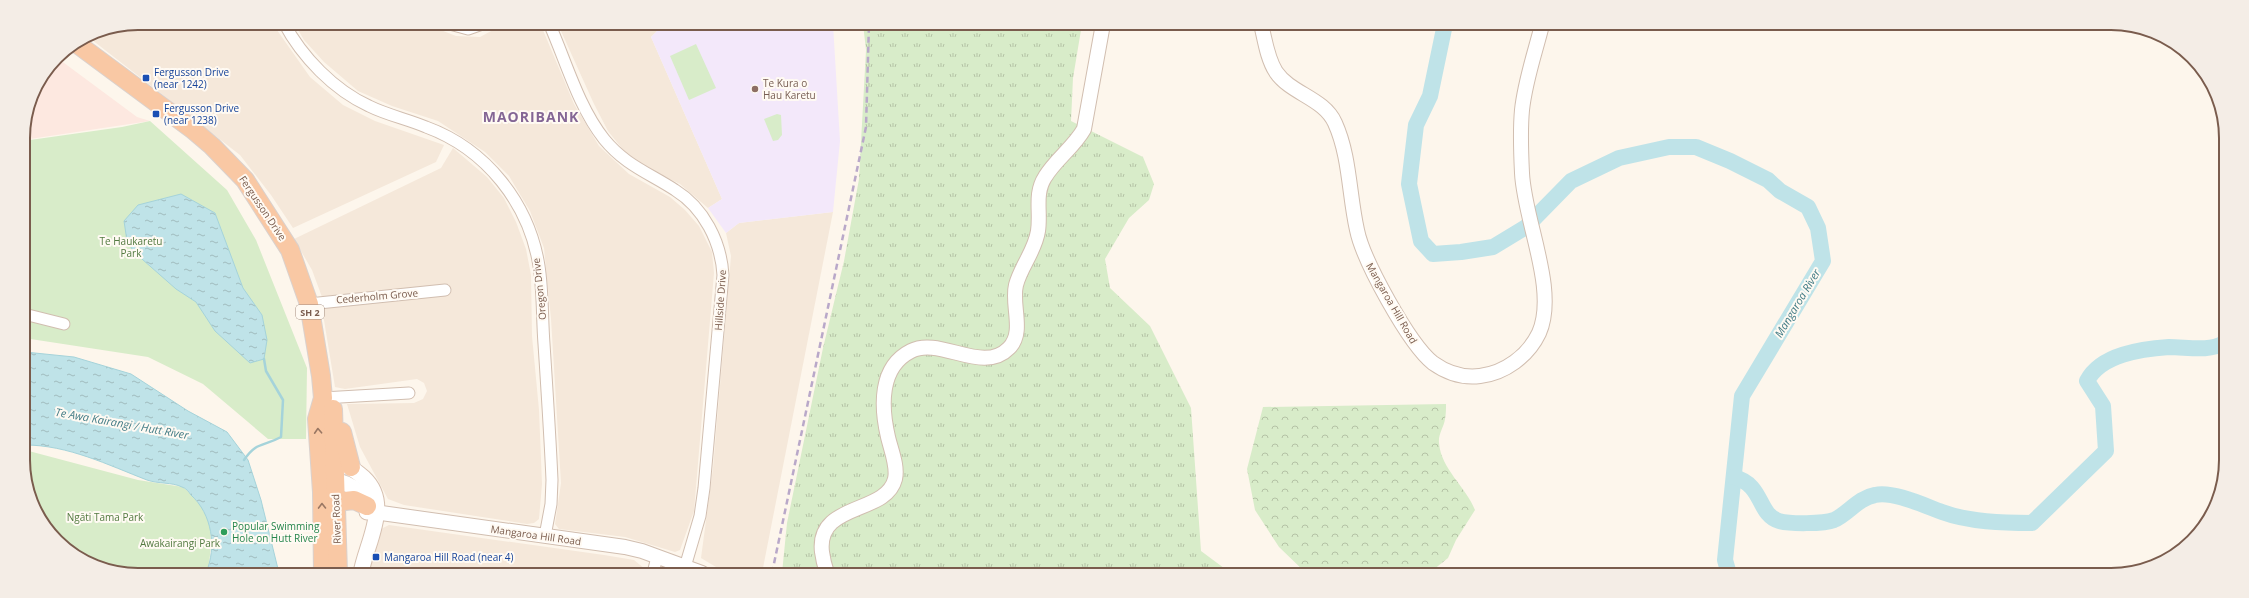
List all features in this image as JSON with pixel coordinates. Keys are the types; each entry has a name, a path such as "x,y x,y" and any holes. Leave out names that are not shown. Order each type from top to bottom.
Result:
{"highway":[{"name":"Fergusson Drive","path":"81,46 192,129 244,180 290,250 308,304 328,404 317,419 332,471"},
{"path":"328,404 341,428 332,471"},
{"name":"River Road","path":"332,471 336,502 338,568"},
{"name":"River Road","path":"323,568 332,471"},
{"path":"336,502 354,500 370,510"}],"main road":[{"path":"332,471 343,482 360,492 370,510 362,568"},
{"path":"332,471 365,479 374,492 353,568"}],"street":[{"name":"Oregon Drive","path":"289,30 310,60 342,91 369,106 443,134 472,152 505,185 519,206 529,230 539,266 552,480 551,504 545,536"},
{"name":"Hillside Drive","path":"552,30 586,110 598,131 630,164 674,189 688,201 712,232 720,250 723,274 704,488 700,516 685,567"},
{"path":"826,568 822,544 830,526 839,517 849,511 887,494 894,483 896,472 883,407 886,382 896,362 906,354 919,349 978,356 992,356 1004,352 1013,343 1017,329 1015,292 1018,279 1030,255 1038,230 1039,191 1045,177 1077,140 1084,129 1102,30"},
{"name":"Mangaroa Hill Road","path":"1262,30 1270,60 1276,72 1296,89 1324,108 1336,124 1345,157 1356,229 1365,255 1408,332 1420,350 1434,363 1457,374 1487,375 1507,367 1529,349 1540,329 1545,307 1543,285 1526,205 1522,174 1522,110 1541,30"},
{"name":"Cederholm Grove","path":"308,304 445,290"},
{"path":"30,316 64,324"},
{"path":"328,404 409,393"},
{"name":"Mangaroa Hill Road","path":"370,510 625,548 688,568"},
{"path":"654,568 656,557"}],"shaded area":[{"path":"131,30 277,30 310,77 343,105 375,121 444,145 436,162 293,228 271,195 240,155 92,40 117,32"},
{"path":"298,30 441,30 456,36 480,37 493,30 543,30 574,104 599,146 629,174 670,197 685,210 699,226 712,252 714,273 694,511 680,550 675,552 625,537 559,529 555,524 561,483 551,319 544,248 530,211 509,176 485,152 438,121 392,106 358,91 324,62 304,40"},
{"path":"658,30 651,37 722,199 708,208 680,184 651,170 624,151 608,131 561,31"},
{"name":"Te Kura o Hau Karetu","path":"658,30 833,30 840,141 833,212 739,223 726,233 708,208 722,199 651,37"},
{"path":"62,62 137,117 150,121 30,139 31,124 38,96 48,78"},
{"path":"453,148 487,177 504,198 516,222 526,249 531,275 532,336 539,410 542,484 539,519 534,523 527,524 404,505 388,499 360,447 347,404 414,403 423,399 427,391 424,383 417,379 345,389 335,387 322,308 449,294 449,284 322,297 312,270 294,239 441,168"},
{"path":"833,212 763,568 718,568 701,558 713,468 731,256 726,233 739,223"},
{"path":"389,525 604,555 634,560 644,568 368,568 379,530"}],"green space":[{"path":"864,30 1081,30 1073,78 1071,121 1143,157 1154,184 1149,200 1129,218 1105,259 1110,288 1150,326 1191,408 1201,551 1224,568 782,568 787,523 823,348 844,261 859,179 866,50"},
{"path":"696,44 716,88 689,100 670,56"},
{"path":"777,114 781,115 782,135 778,140 773,141 764,119"},
{"name":"Te Haukaretu Park","path":"150,121 227,190 256,240 307,368 306,439 268,439 203,384 148,357 30,339 30,140 122,127"},
{"path":"1446,404 1444,425 1439,440 1441,452 1449,470 1466,493 1475,510 1456,540 1448,558 1436,568 1301,568 1279,547 1255,510 1247,469 1263,407"},
{"name":"Ngāti Tama Park","path":"30,451 138,480 183,487 201,503 210,520 211,543 208,568 131,568 96,560 84,554 72,546 52,526 41,508 32,481"}],"water":[{"path":"181,194 215,213 243,288 262,315 267,340 264,359 250,363 215,331 196,302 176,289 134,252 127,241 124,221 138,205"},
{"name":"Te Awa Kairangi / Hutt River","path":"30,353 74,357 131,374 188,411 227,432 248,460 261,500 278,568 208,568 212,542 208,521 198,503 187,490 174,484 147,480 103,462 72,452 30,445"}],"waterway":[{"name":"Mangaroa River","path":"1444,30 1430,96 1416,125 1409,184 1421,241 1433,254 1461,252 1493,247 1526,227 1571,181 1619,158 1669,147 1696,147 1730,161 1768,180 1780,191 1808,207 1818,228 1823,261 1742,396 1725,560 1727,568"},
{"path":"1734,477 1751,486 1767,512 1772,517 1784,522 1815,523 1834,520 1863,499 1883,494 1900,497 1963,518 1998,522 2032,523 2106,451 2103,406 2087,381 2093,372 2112,359 2147,349 2169,347 2205,348 2219,346"},
{"path":"244,460 257,447 281,437 283,400 266,371 264,359"}],"railway":[{"path":"773,568 866,127 869,30"}],"place":[{"name":"Fergusson Drive (near 1242)","path":"146,78"},
{"name":"Te Kura o Hau Karetu","path":"755,89"},
{"name":"Fergusson Drive (near 1238)","path":"156,114"},
{"name":"Popular Swimming Hole on Hutt River","path":"224,532"},
{"name":"Mangaroa Hill Road (near 4)","path":"376,557"}],"district":[{"name":"MAORIBANK","path":"531,116"}],"park label":[{"name":"Awakairangi Park","path":"180,543"}]}
